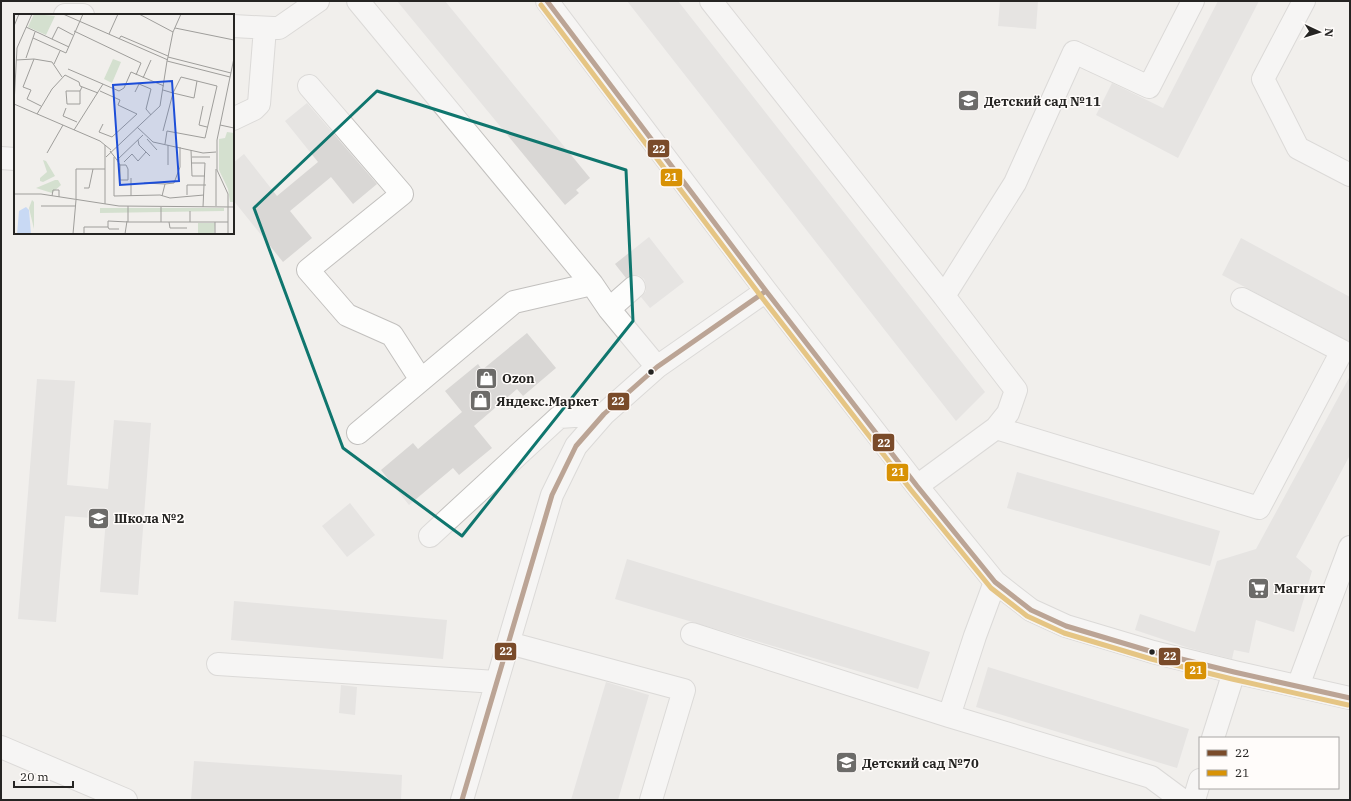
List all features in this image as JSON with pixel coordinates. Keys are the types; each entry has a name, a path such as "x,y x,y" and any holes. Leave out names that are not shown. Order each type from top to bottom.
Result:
{"street":[{"path":"234,26 279,28 318,1"},
{"path":"358,1 592,284 609,309 657,367"},
{"path":"547,1 917,486 995,582 1031,610 1066,626 1153,652 1350,698"},
{"path":"711,1 944,296 1016,390 1008,413 996,428 917,486"},
{"path":"944,296 1015,182 1074,52 1149,87 1193,1"},
{"path":"1304,1 1263,79 1298,148 1350,175"},
{"path":"234,119 254,109 259,104 265,28"},
{"path":"309,86 402,194 308,270 347,315 392,335 422,380"},
{"path":"1,158 14,159"},
{"path":"358,433 514,302 592,284"},
{"path":"609,309 634,287"},
{"path":"462,800 552,495 576,446 604,414 657,367 766,290"},
{"path":"996,428 1259,508 1342,351 1242,299"},
{"path":"430,536 559,417 604,414"},
{"path":"1298,686 1350,547"},
{"path":"949,716 975,636 995,582"},
{"path":"692,634 949,716 1151,777 1182,800"},
{"path":"509,643 684,690 651,800"},
{"path":"218,664 496,682"},
{"path":"1213,737 1234,672"},
{"path":"1,747 126,800"},
{"path":"1194,800 1199,783"}],"highlighted area":[{"path":"377,91 626,170 633,321 462,536 343,448 254,208"}],"building":[{"path":"397,1 445,1 590,178 576,190 579,193 565,205"},
{"path":"627,1 678,1 985,392 956,421"},
{"path":"1000,1 1038,1 1036,29 998,26"},
{"path":"1218,1 1259,1 1178,158 1096,115 1112,83 1163,108"},
{"path":"307,103 377,184 353,204 331,177 290,211 312,238 283,262 234,201 234,162 244,154 277,196 318,162 285,121"},
{"path":"649,237 684,282 650,308 641,297 646,291 644,279 638,275 631,275 626,278 615,264"},
{"path":"1241,238 1350,297 1350,342 1222,275"},
{"path":"527,333 556,368 523,396 517,389 474,426 492,448 459,475 453,468 409,505 381,470 413,443 418,449 462,412 445,391 478,364 482,370"},
{"path":"1350,376 1350,455 1296,557 1312,571 1294,632 1256,620 1249,653 1234,650 1232,659 1189,648 1135,630 1140,614 1195,632 1217,561 1256,549"},
{"path":"37,379 75,381 67,485 108,489 114,420 151,423 138,595 100,592 106,519 65,516 56,622 18,619"},
{"path":"1017,472 1220,531 1210,566 1007,508"},
{"path":"350,503 375,535 347,557 322,526"},
{"path":"627,559 930,652 918,689 615,599"},
{"path":"234,601 447,620 443,659 231,640"},
{"path":"988,667 1189,729 1177,768 976,707"},
{"path":"606,682 649,695 618,800 571,800"},
{"path":"341,685 357,687 355,715 339,713"},
{"path":"194,761 402,775 401,800 191,800"}],"transit line":[{"name":"22","path":"547,1 766,291 917,486 995,582 1031,610 1066,626 1153,652 1350,698"},
{"name":"21","path":"541,5 760,295 911,490 991,588 1027,616 1064,633 1151,659 1348,705"},
{"name":"22","path":"462,800 552,495 576,446 604,414 657,367 766,291"}],"place":[{"name":"Детский сад №11","path":"968,101"},
{"name":"Ozon","path":"487,378"},
{"name":"Яндекс.Маркет","path":"480,401"},
{"name":"Школа №2","path":"99,518"},
{"name":"Магнит","path":"1258,588"},
{"name":"Детский сад №70","path":"846,763"}]}
